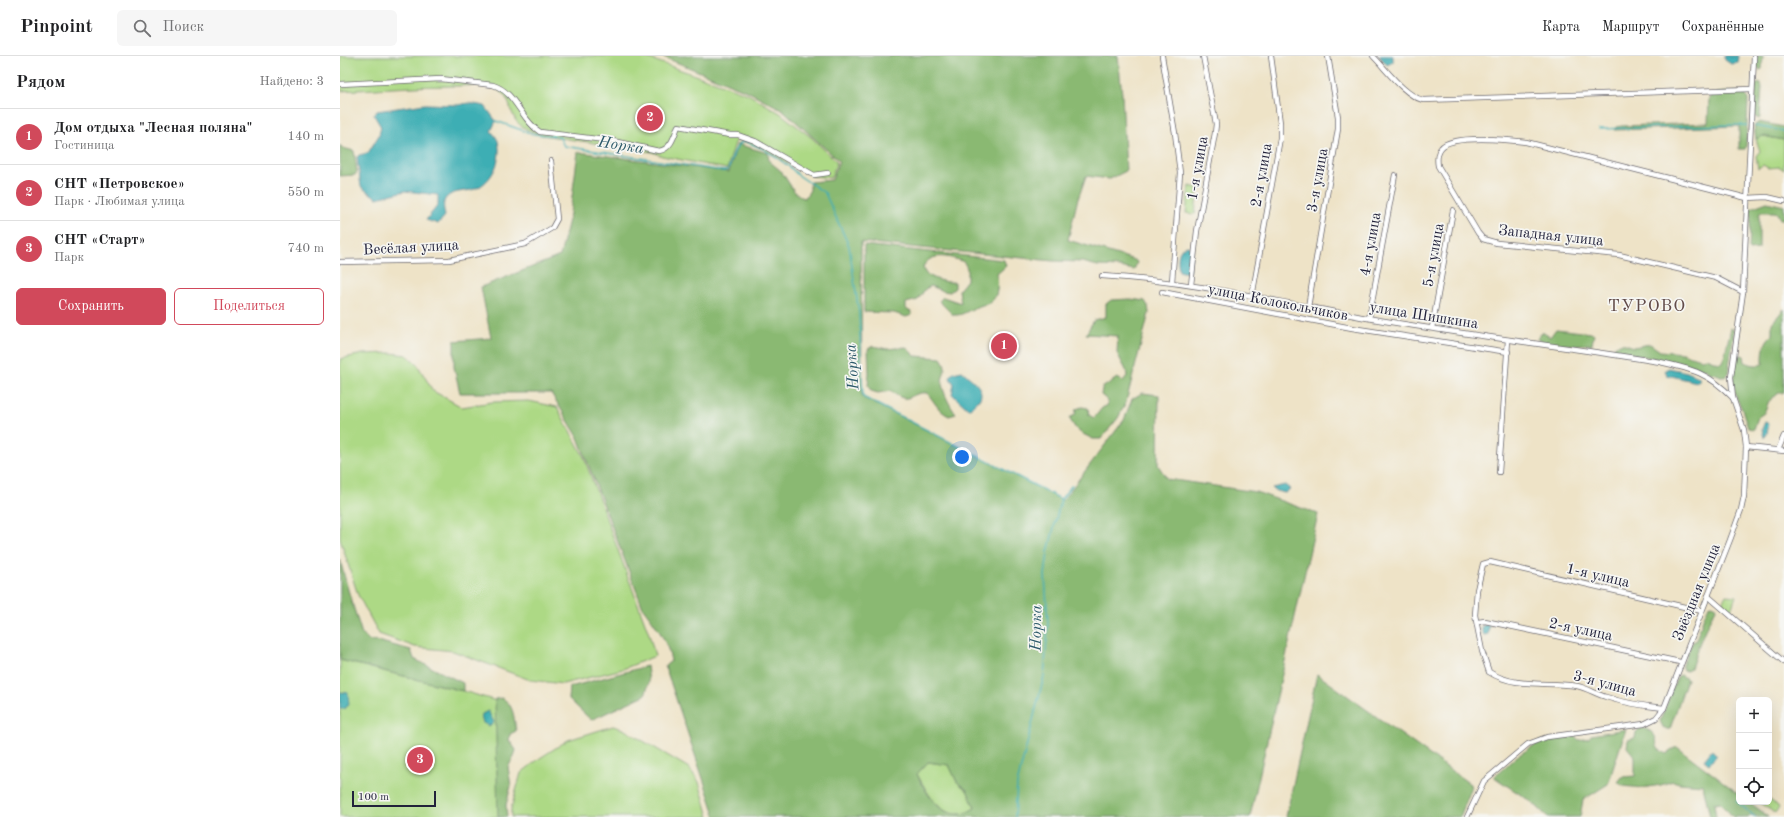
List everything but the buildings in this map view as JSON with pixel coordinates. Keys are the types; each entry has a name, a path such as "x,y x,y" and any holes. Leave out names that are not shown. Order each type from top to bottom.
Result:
{"street":[{"path":"1162,56 1176,132 1180,173 1172,282"},
{"name":"1-я улица","path":"1191,285 1197,231 1216,133 1216,124 1202,56"},
{"name":"2-я улица","path":"1252,297 1280,138 1280,123 1271,56"},
{"name":"3-я улица","path":"1308,307 1338,129 1338,117 1328,56"},
{"path":"1373,56 1402,87 1416,98 1423,100 1752,89"},
{"name":"Звёздная улица","path":"1467,817 1484,781 1528,744 1542,738 1644,724 1656,718 1664,708 1680,662 1702,611 1741,510 1746,480 1746,447 1744,430 1733,398 1731,378 1732,360 1742,311 1754,56"},
{"path":"340,84 441,79 493,85 501,87 508,93 531,126 540,132 613,142 659,151 669,147 678,126 738,135 755,141 814,174 828,173"},
{"name":"Западная улица","path":"1743,292 1716,278 1619,255 1497,243 1483,239 1438,166 1438,153 1445,144 1452,141 1489,140 1526,142 1747,198"},
{"name":"Весёлая улица","path":"340,262 449,260 525,244 552,228 557,219 551,161"},
{"name":"4-я улица","path":"1369,318 1395,175"},
{"path":"1747,198 1767,197 1784,200"},
{"name":"5-я улица","path":"1432,328 1453,210"},
{"name":"улица Шишкина","path":"1102,276 1172,282 1369,318 1660,362 1694,370 1722,387 1733,398"},
{"name":"улица Колокольчиков","path":"1162,292 1352,328 1508,352"},
{"path":"1499,472 1508,340"},
{"path":"1778,450 1784,436"},
{"path":"1746,447 1784,451"},
{"name":"1-я улица","path":"1478,622 1475,610 1477,590 1483,564 1490,562 1702,611"},
{"path":"1708,596 1784,662"},
{"name":"2-я улица","path":"1478,622 1485,621 1680,662"},
{"name":"3-я улица","path":"1478,622 1477,627 1484,657 1489,672 1493,675 1518,682 1546,685 1558,683 1580,686 1624,702 1664,708"}],"green space":[{"path":"340,56 642,56 748,94 780,113 812,138 837,162 831,178 812,176 757,145 736,140 727,169 662,156 652,152 542,135 522,127 514,118 509,104 503,94 489,87 425,86 340,91"},
{"path":"661,56 1118,56 1122,94 1126,171 1110,179 1086,176 1077,202 1068,240 1135,260 1137,262 1134,270 1120,267 1098,266 1082,262 1053,261 861,242 862,397 1063,500 1124,420 1132,399 1142,393 1159,395 1158,465 1167,479 1256,492 1318,514 1250,817 716,817 665,666 671,661 667,647 643,608 577,435 551,393 460,393 454,367 454,341 491,338 481,287 560,256 569,220 578,152 729,172 737,144 768,153 769,161 781,171 794,191 801,197 805,198 810,190 810,182 832,180 839,161 783,110 749,92","holes":["928,762 949,765 957,782 967,790 975,808 961,814 953,814 946,811 934,802 924,788 917,774"]},
{"path":"1757,56 1763,56 1762,69 1760,70 1756,67"},
{"path":"1758,83 1761,84 1762,87 1759,119 1754,116 1756,85"},
{"path":"1723,92 1739,92 1745,94 1748,100 1745,149 1739,149 1739,126 1614,130 1616,127 1622,126 1708,123 1709,98 1712,95"},
{"path":"1759,122 1784,127 1784,140 1763,136 1756,139 1754,126"},
{"path":"1763,136 1784,140 1784,170 1780,167 1768,168 1763,165 1758,168 1756,156 1760,151 1756,139"},
{"path":"340,145 343,148 354,151 357,172 355,175 340,176"},
{"path":"1189,186 1198,188 1195,214 1186,213"},
{"path":"1767,202 1784,206 1784,219 1780,219 1777,213 1774,212 1761,212 1759,215 1759,249 1749,250 1751,208"},
{"path":"864,245 1004,260 1006,266 997,274 998,282 995,298 988,304 978,306 963,314 953,315 939,301 943,297 961,303 959,290 967,280 967,268 964,262 947,257 936,257 931,259 926,262 923,267 925,273 932,277 943,281 955,282 955,288 950,292 931,286 925,289 918,300 906,303 906,309 911,312 912,315 906,317 894,313 864,312"},
{"path":"1130,299 1145,301 1148,306 1149,313 1126,402 1118,418 1101,439 1093,439 1076,429 1069,418 1075,415 1076,409 1082,407 1088,408 1089,415 1094,418 1102,408 1108,405 1106,399 1101,395 1102,388 1117,378 1123,381 1127,376 1126,370 1117,353 1118,336 1086,334 1094,320 1106,317 1106,304 1111,300"},
{"path":"1784,309 1784,393 1779,393 1769,401 1764,413 1758,417 1754,429 1748,428 1742,409 1736,397 1732,378 1738,354 1744,356 1745,362 1747,363 1756,365 1763,364 1765,344 1772,335 1772,323"},
{"path":"1731,328 1734,330 1734,333 1728,373 1725,377 1710,373 1705,369 1613,350 1614,347 1622,343 1634,347 1650,344 1660,351 1682,353 1700,359 1706,358 1719,363 1723,362"},
{"path":"1556,329 1594,334 1592,344 1555,344 1537,339 1542,332 1550,337"},
{"path":"873,346 887,349 906,347 915,356 941,358 945,365 942,382 943,390 949,404 956,414 949,416 945,414 939,409 927,393 902,398 891,391 878,393 871,391 868,386 868,349"},
{"path":"390,353 407,355 417,364 433,391 462,407 492,402 529,401 557,407 583,455 649,634 655,656 623,669 563,684 530,680 453,651 415,647 379,634 358,595 340,539 340,359 363,354"},
{"path":"340,560 362,634 370,641 381,642 411,650 414,659 463,683 463,691 340,660"},
{"path":"1726,595 1736,596 1731,610 1722,603"},
{"path":"1709,606 1715,606 1716,609 1705,630 1691,668 1687,671 1684,670 1682,665 1692,643 1696,640"},
{"path":"340,660 463,691 500,702 501,817 340,817"},
{"path":"647,666 649,682 645,695 591,720 569,699 570,687"},
{"path":"1317,674 1470,784 1471,789 1460,817 1286,817"},
{"path":"1681,675 1687,679 1670,729 1664,729 1660,721 1676,680 1678,676"},
{"path":"501,698 509,703 511,707 516,731 510,734 509,740 516,750 508,767 511,786 506,805 507,817 498,817 495,699"},
{"path":"613,726 623,729 689,768 699,782 709,817 511,817 511,809 521,773 540,758 568,740"},
{"path":"1641,728 1654,734 1658,747 1666,754 1677,747 1736,792 1736,805 1753,805 1769,817 1757,817 1753,815 1747,817 1733,817 1720,802 1714,803 1716,817 1710,817 1703,785 1673,781 1661,785 1642,788 1623,786 1618,782 1622,777 1635,776 1635,757 1627,747 1628,740 1635,738 1636,732"},
{"path":"1626,729 1608,784 1583,800 1580,817 1548,817 1533,803 1494,777 1516,757 1541,741 1575,736 1579,740 1589,738 1591,735"},
{"path":"928,762 949,765 957,782 967,790 975,808 965,813 953,814 940,807 929,794 917,774"},
{"path":"1772,801 1779,807 1775,813 1763,805 1772,805"}],"water":[{"path":"1379,56 1393,56 1393,62 1387,65"},
{"path":"1724,56 1739,56 1738,63 1731,64 1725,60"},
{"path":"468,103 485,106 496,121 491,131 498,141 498,161 489,179 479,187 453,193 446,198 444,204 445,216 438,224 426,220 438,205 438,195 405,191 377,198 361,187 357,157 368,153 379,135 381,127 374,115 377,111 425,104 458,105"},
{"path":"1188,246 1192,249 1189,271 1187,273 1179,271 1178,258 1181,249"},
{"path":"1669,368 1687,372 1699,377 1699,381 1697,382 1667,375 1665,370"},
{"path":"962,371 973,380 980,389 981,394 980,399 976,404 968,409 952,394 954,384 950,378 953,373"},
{"path":"1765,422 1769,424 1764,438 1762,429"},
{"path":"1285,485 1290,489 1285,493 1276,491 1272,488"},
{"path":"1487,624 1489,626 1488,634 1484,635 1482,632 1482,626"},
{"path":"340,692 348,693 349,705 344,709 340,709"},
{"path":"488,711 494,722 489,726 483,723 481,717 482,714"},
{"path":"1712,750 1717,755 1709,764 1704,760"}],"waterway":[{"name":"Норка","path":"496,121 533,134 559,136 564,146 723,171 728,170 733,154 740,143 744,141 764,149 825,193 849,246 859,313 863,397 1061,499 1048,552 1045,575 1048,625 1044,676 1017,784 1015,817"},
{"path":"1599,129 1747,125"},
{"path":"1755,126 1784,131"},
{"path":"1061,499 1072,485"},
{"path":"1741,805 1755,817"}],"place":[{"name":"СНТ «Петровское»","path":"650,118"},
{"name":"Дом отдыха \"Лесная поляна\"","path":"1004,346"},
{"name":"СНТ «Старт»","path":"420,760"}],"district":[{"name":"ТУРОВО","path":"1647,305"}]}
